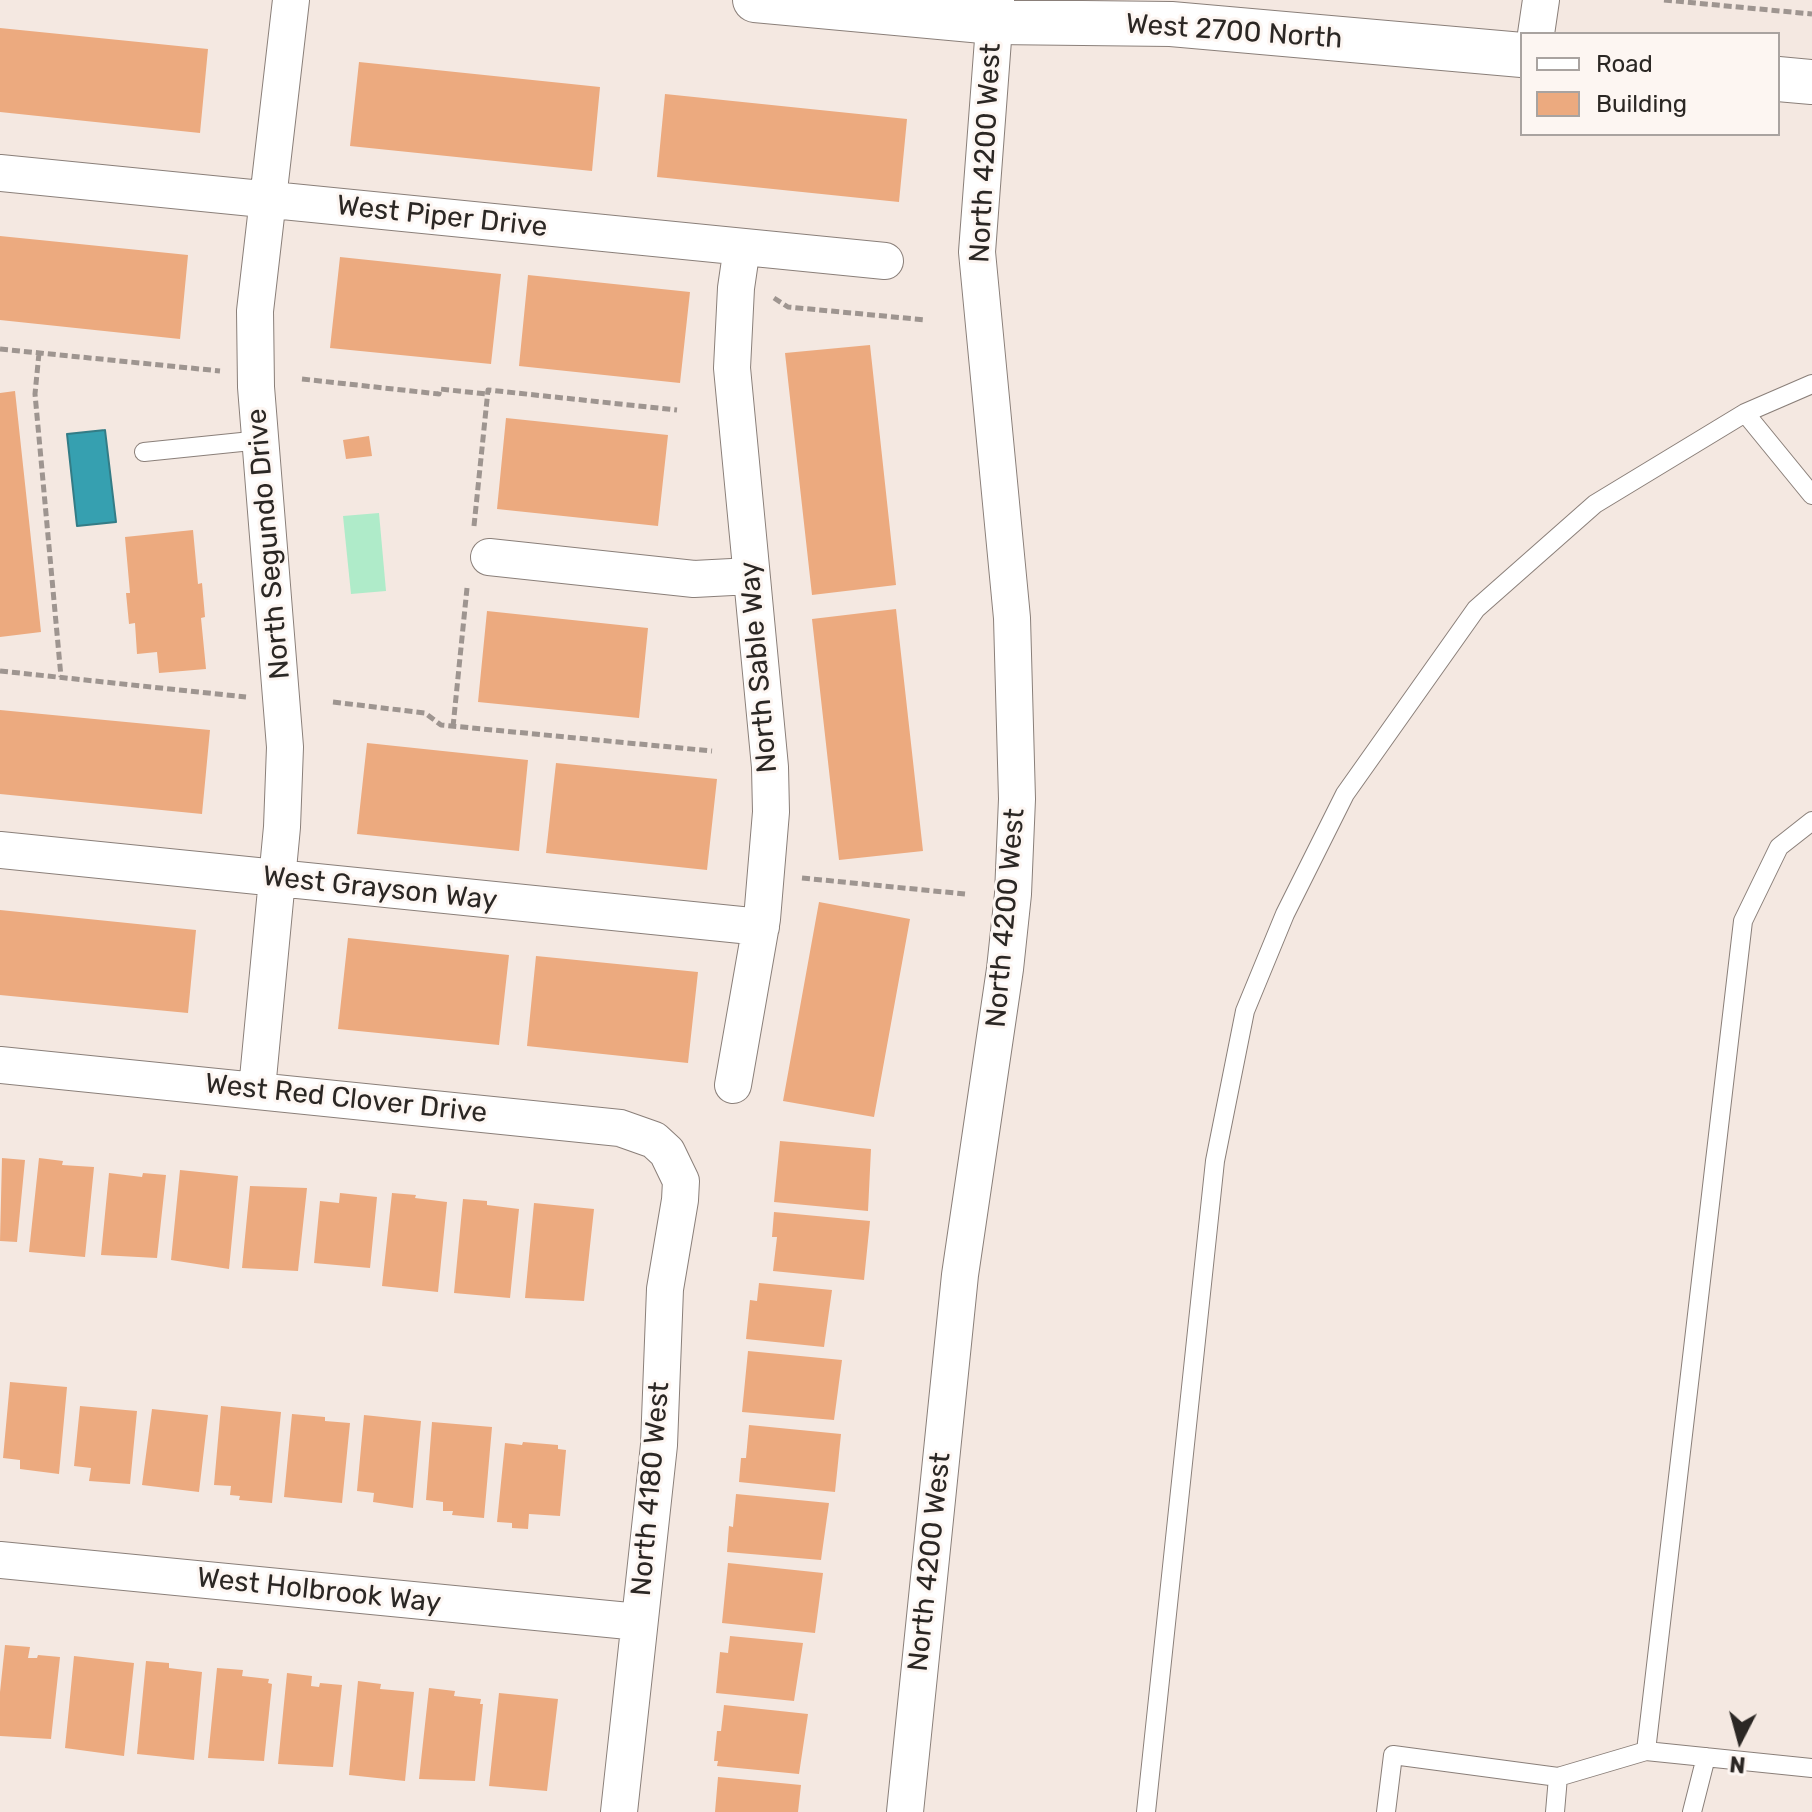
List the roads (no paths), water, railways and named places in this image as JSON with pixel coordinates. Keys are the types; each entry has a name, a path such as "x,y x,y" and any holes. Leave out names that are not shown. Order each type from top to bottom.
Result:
{"street":[{"name":"North Segundo Drive","path":"257,1089 277,878 285,747 256,387 255,311 291,0"},
{"name":"West 2700 North","path":"755,0 995,11 1520,55"},
{"path":"1536,32 1541,0"},
{"name":"North 4200 West","path":"905,1812 960,1275 1005,969 1013,894 1017,799 1012,618 977,252 995,11"},
{"path":"1780,79 1812,82"},
{"name":"West Piper Drive","path":"0,173 885,261"},
{"name":"North Sable Way","path":"733,1085 761,927 769,857 770,767 732,368 736,288 742,247"},
{"path":"477,559 694,579 751,576"},
{"name":"West Grayson Way","path":"0,850 761,927"},
{"name":"West Red Clover Drive","path":"0,1065 620,1128 654,1140 667,1152 676,1168"},
{"name":"North 4180 West","path":"619,1812 659,1445 665,1289 680,1200 681,1181 676,1168"},
{"name":"West Holbrook Way","path":"0,1560 639,1622"}],"lane":[{"path":"1146,1812 1215,1161 1245,1011 1285,914 1345,794 1476,609 1595,504 1745,413 1812,384"},
{"path":"1745,413 1812,495"},
{"path":"144,452 261,440"},
{"path":"1646,1751 1743,921 1779,847 1812,821"},
{"path":"1386,1812 1393,1755 1558,1777 1646,1751 1812,1768"},
{"path":"1692,1812 1706,1757"},
{"path":"1555,1812 1558,1777"}],"water":[{"path":"105,430 116,522 77,526 67,434"}]}
